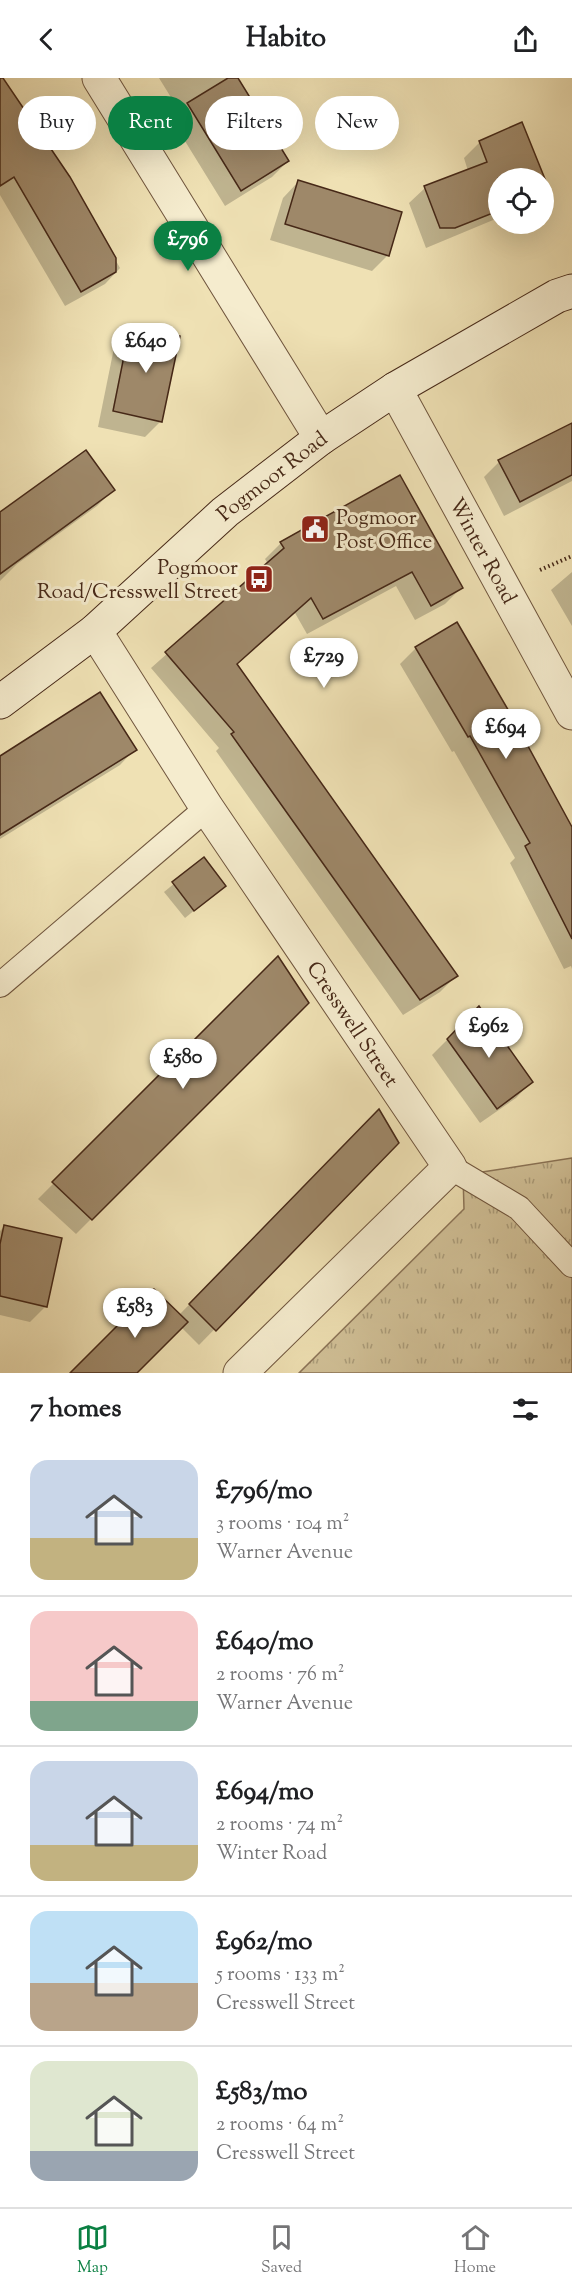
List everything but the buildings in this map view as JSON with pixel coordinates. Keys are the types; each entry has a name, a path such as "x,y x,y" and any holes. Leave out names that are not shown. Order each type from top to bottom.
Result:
{"street":[{"path":"99,78 321,438"},
{"name":"Pogmoor Road","path":"0,702 95,631 225,512 321,438 395,389 557,296 572,291"},
{"name":"Winter Road","path":"395,389 572,713"},
{"name":"Cresswell Street","path":"95,631 207,808 450,1167"},
{"path":"240,1373 450,1167"}],"lane":[{"path":"0,985 207,808"},
{"path":"450,1167 519,1208 572,1265"}],"green space":[{"path":"572,1158 572,1373 299,1373 464,1209 463,1175"}],"place":[{"name":"Pogmoor Post Office","path":"315,529"},
{"name":"Pogmoor Road/Cresswell Street","path":"259,579"}]}
